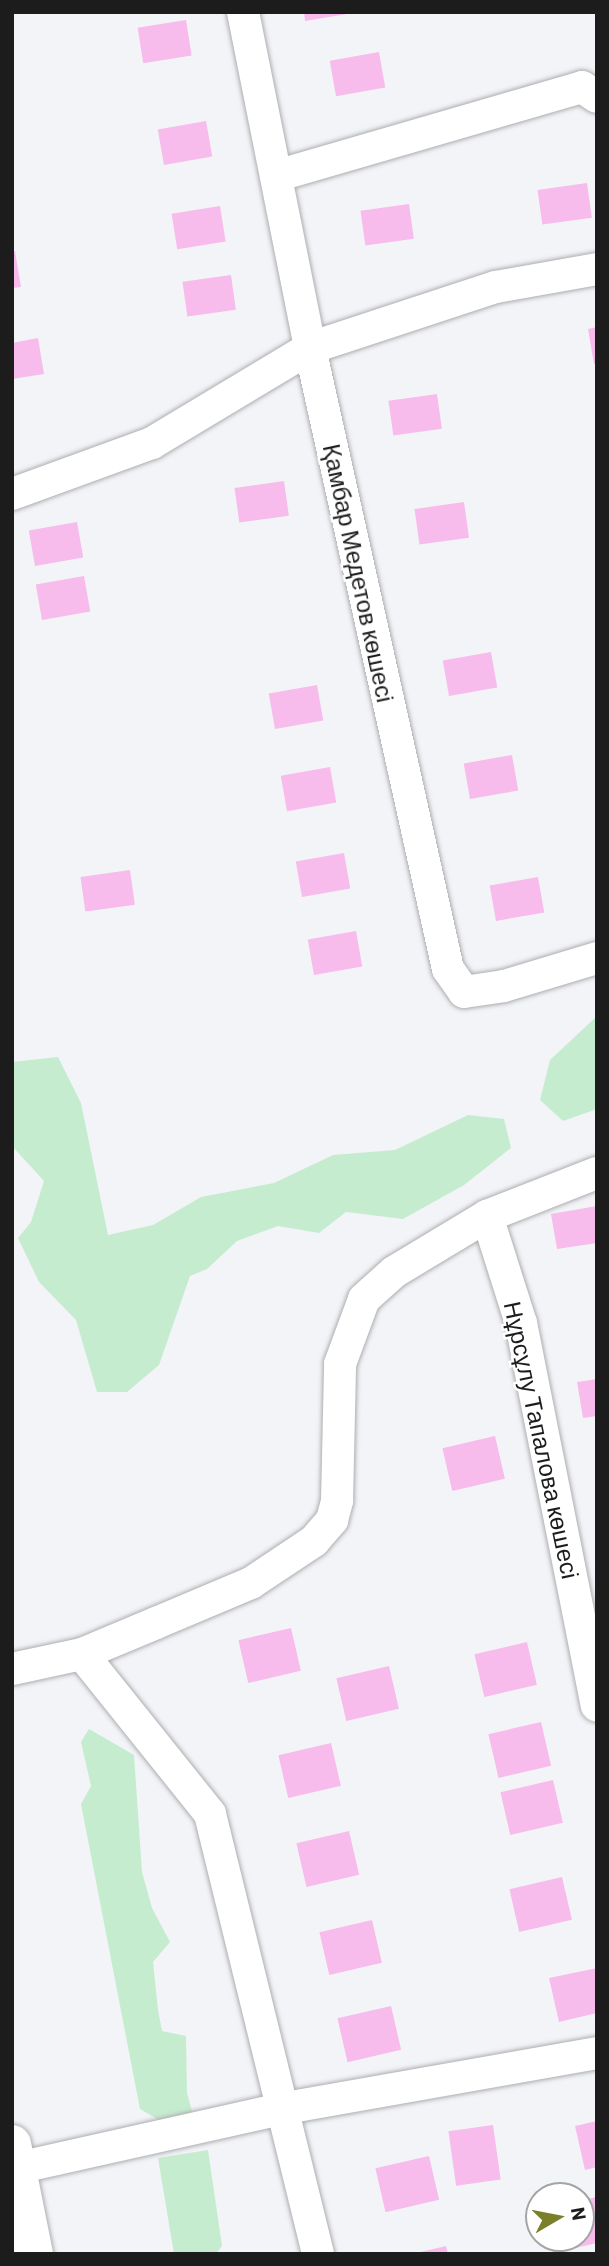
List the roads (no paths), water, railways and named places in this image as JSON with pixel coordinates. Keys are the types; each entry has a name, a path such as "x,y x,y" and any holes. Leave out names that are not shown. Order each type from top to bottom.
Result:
{"highway":[{"path":"15,2156 34,2254"}],"street":[{"name":"Қамбар Медетов көшесі","path":"243,12 310,348 448,968 464,992 504,986 597,958"},
{"path":"276,176 592,85"},
{"path":"12,494 152,443 310,348 496,286 597,269"},
{"path":"12,1669 82,1654 251,1583 288,1562 325,1529 337,1501 340,1364 364,1299 394,1272 487,1216 597,1173"},
{"name":"Нұрсұлу Тапалова көшесі","path":"487,1216 521,1323 597,1706"},
{"path":"82,1654 210,1814 280,2109 318,2254"},
{"path":"15,2156 597,2053"}]}
